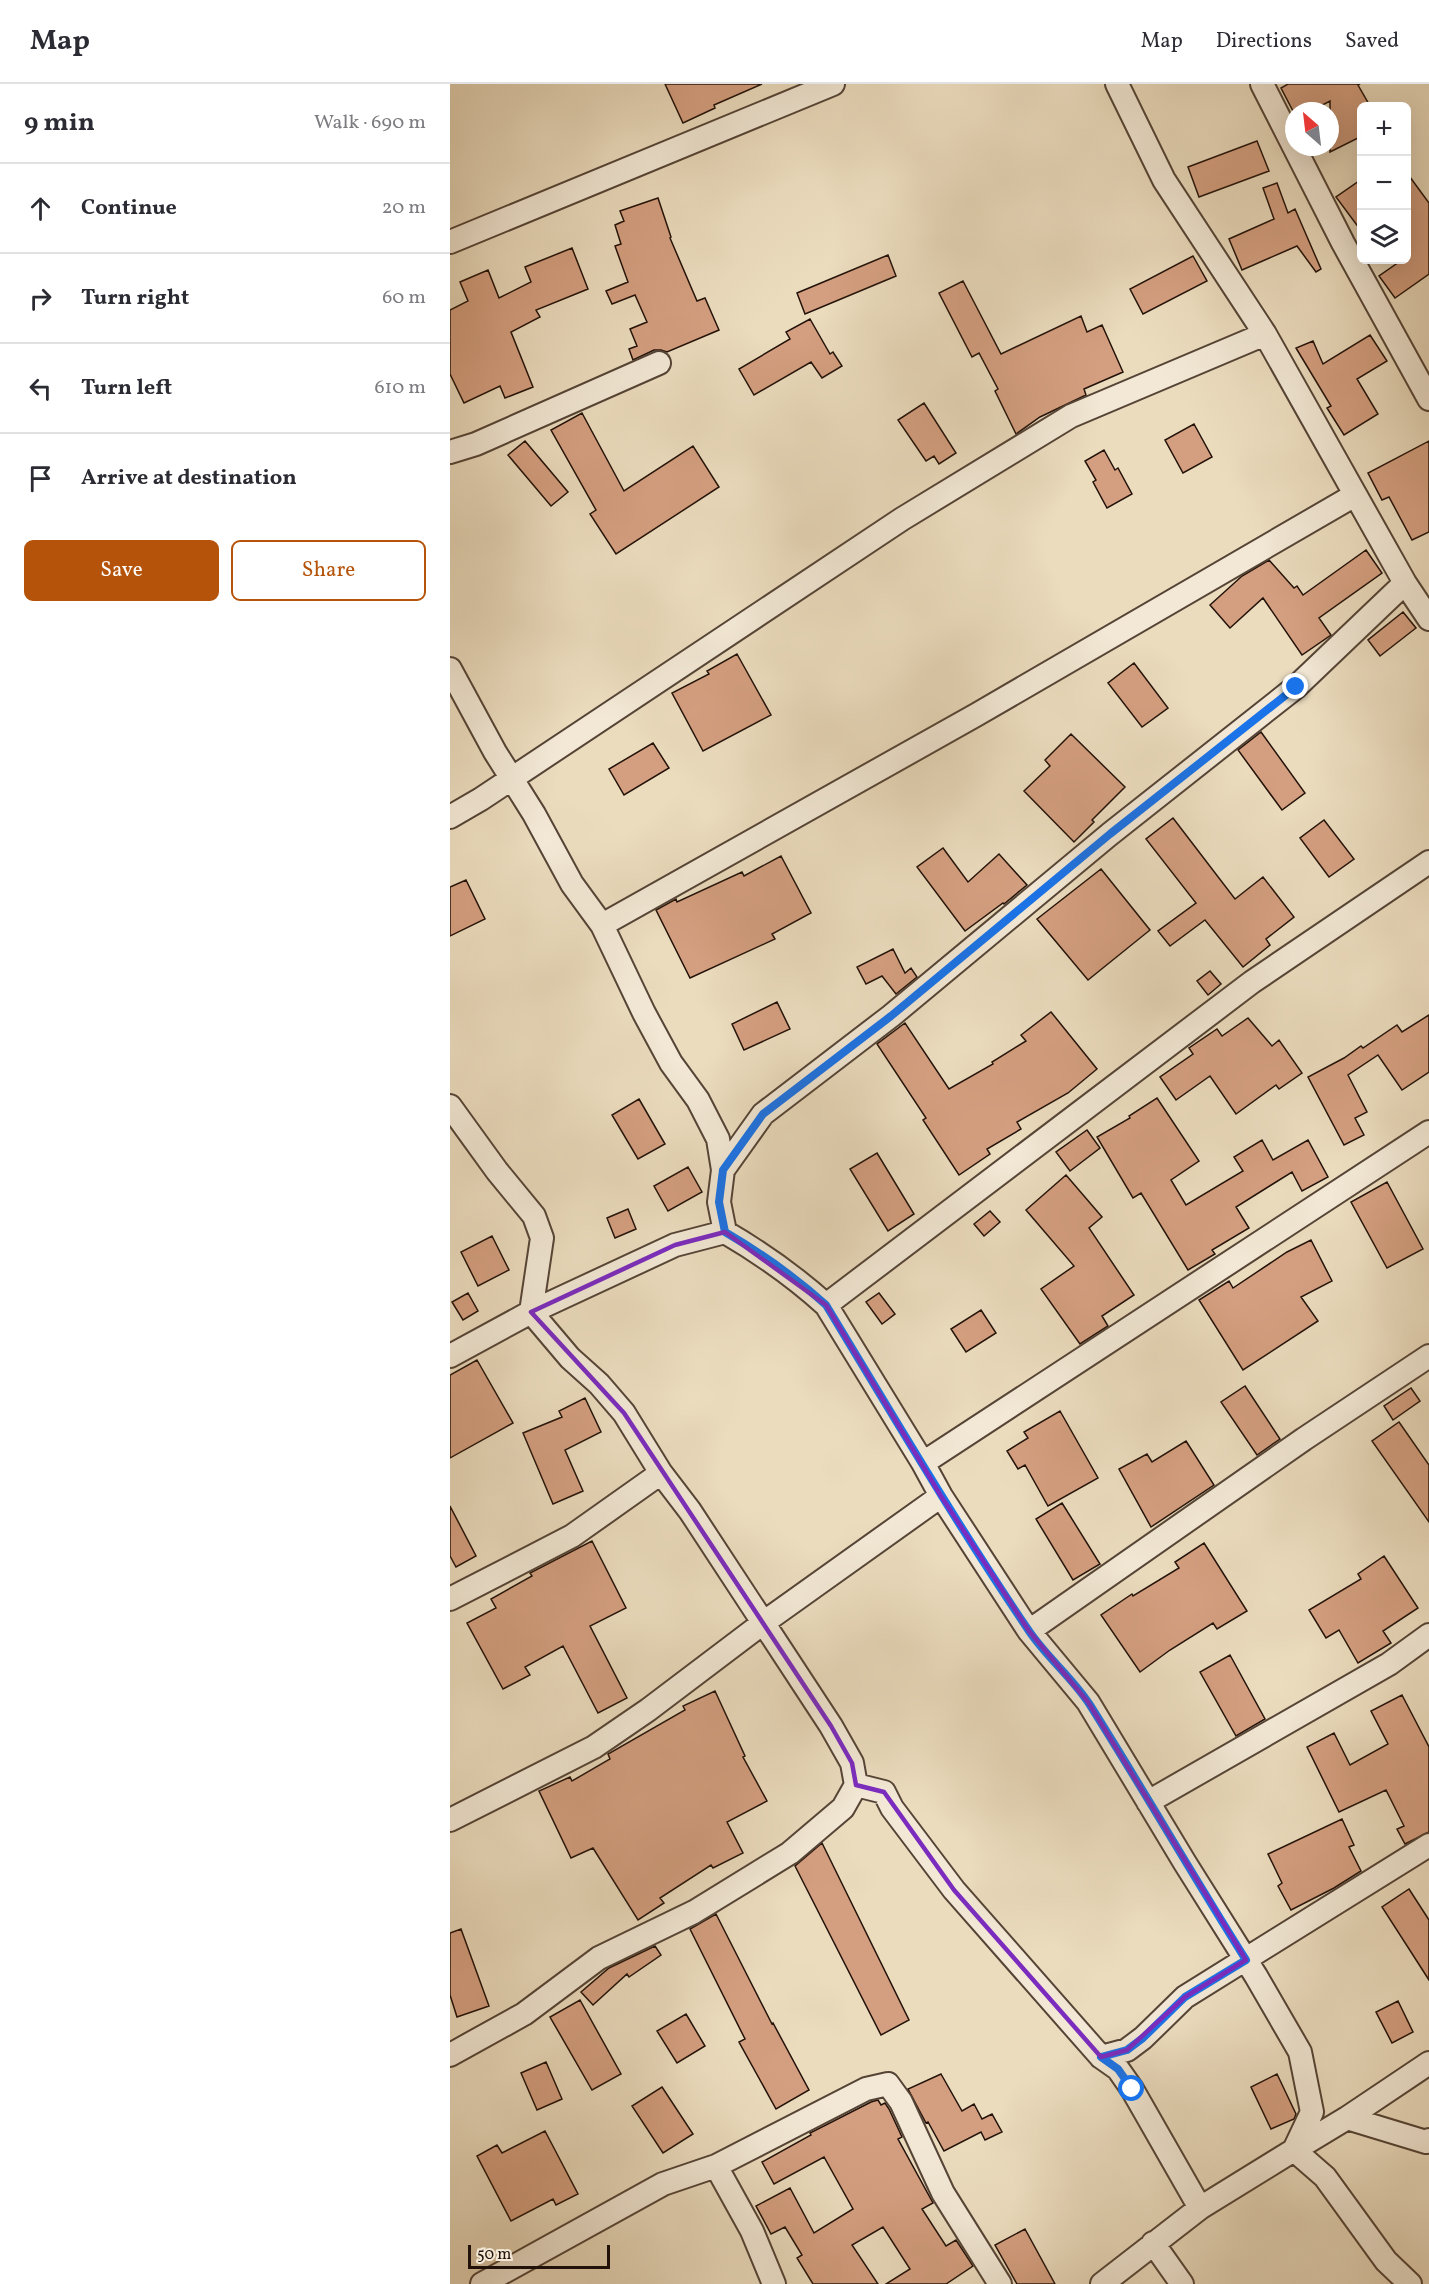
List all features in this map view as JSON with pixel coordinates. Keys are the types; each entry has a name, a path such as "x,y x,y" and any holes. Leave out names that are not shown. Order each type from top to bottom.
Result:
{"street":[{"path":"450,243 833,84"},
{"path":"1117,84 1164,180 1265,334 1405,583 1429,619"},
{"path":"1262,84 1343,243 1429,399"},
{"path":"450,817 511,779 902,519 1071,416 1265,334"},
{"path":"450,453 476,444 659,363"},
{"path":"602,925 976,715 1355,495"},
{"path":"723,1170 763,1114 891,1016 1110,834 1296,687 1405,583"},
{"path":"450,669 572,884 602,925 665,1053 698,1100 718,1139 723,1170 719,1202 725,1232"},
{"path":"826,1305 1252,982 1429,862"},
{"path":"450,1106 496,1171 534,1216 542,1238 531,1312 570,1358 599,1384 624,1413 661,1473 690,1511 831,1726 852,1763 856,1785 843,1808 790,1852 694,1912 598,1958 524,2014 450,2055"},
{"path":"923,1463 1429,1132"},
{"path":"450,1356 531,1312 675,1245 725,1232 753,1248 826,1305 923,1463 941,1497 1029,1631 1088,1702 1300,2052 1312,2112 1294,2150"},
{"path":"1029,1631 1304,1439 1429,1356"},
{"path":"450,1599 572,1536 661,1473"},
{"path":"450,1820 594,1747 648,1710 763,1623 941,1497"},
{"path":"1148,1802 1389,1664 1429,1635"},
{"path":"856,1785 884,1792 892,1808 954,1890 1101,2057 1118,2069 1132,2089 1200,2208"},
{"path":"1101,2057 1127,2050 1143,2038 1185,1997 1429,1845"},
{"path":"1102,2284 1200,2208 1347,2118 1429,2063"},
{"path":"482,2284 663,2184 716,2166 866,2089 888,2084 901,2102 943,2193 999,2284"},
{"path":"1347,2118 1426,2142 1429,2140"},
{"path":"1294,2150 1325,2176 1386,2261 1410,2284"},
{"path":"716,2166 752,2231 774,2284"},
{"path":"1153,2243 1182,2284"}],"highlighted area":[{"path":"725,1232 826,1305 941,1496 1029,1631 1088,1702 1246,1960 1185,1997 1127,2050 1101,2057 954,1890 884,1792 856,1785 852,1763 831,1726 624,1413 531,1312 675,1245"}],"building":[{"path":"665,84 762,84 714,105 715,108 683,123"},
{"path":"1288,84 1360,84 1358,85 1368,102 1357,102 1357,138 1339,148 1339,102 1288,102 1281,88"},
{"path":"1257,141 1269,171 1199,197 1188,167"},
{"path":"1411,178 1429,203 1429,274 1395,298 1379,276 1396,264 1411,264"},
{"path":"1357,182 1357,225 1336,197"},
{"path":"1277,183 1288,213 1295,209 1321,269 1316,272 1297,246 1242,270 1229,239 1274,219 1263,188"},
{"path":"658,198 670,238 697,301 705,298 719,330 667,352 654,350 633,360 629,349 637,346 630,329 647,322 635,295 612,304 606,291 628,282 615,246 621,244 615,225 624,221 620,211"},
{"path":"572,248 588,289 536,310 540,317 511,332 533,387 505,398 500,386 464,403 450,374 450,310 468,301 460,282 488,270 499,298 531,282 525,267"},
{"path":"888,255 896,276 805,314 797,293"},
{"path":"1193,256 1207,281 1143,314 1130,289"},
{"path":"963,281 1001,354 1081,316 1087,332 1102,325 1123,372 1084,389 1086,395 1040,417 1016,434 995,391 998,389 979,353 972,357 939,293"},
{"path":"810,319 830,354 833,352 842,366 822,378 811,362 754,395 739,369 790,339 786,332"},
{"path":"1370,335 1387,361 1357,379 1378,414 1344,435 1327,408 1331,406 1296,348 1313,341 1323,364"},
{"path":"924,403 956,453 939,464 934,456 926,461 898,420"},
{"path":"582,413 624,491 693,446 719,487 616,554 590,514 596,510 551,430"},
{"path":"1194,424 1212,457 1183,473 1165,440"},
{"path":"525,441 568,492 551,506 508,455"},
{"path":"1429,441 1429,532 1412,540 1389,497 1382,500 1368,473"},
{"path":"1104,450 1115,470 1118,468 1132,494 1107,508 1093,482 1096,480 1085,461"},
{"path":"1366,550 1382,573 1319,618 1331,635 1302,655 1263,598 1230,628 1210,605 1242,576 1269,560 1294,588 1297,586 1303,595"},
{"path":"1403,612 1416,628 1380,656 1368,640"},
{"path":"737,654 771,715 703,751 672,693 709,674 707,671"},
{"path":"1134,663 1168,708 1142,727 1108,683"},
{"path":"1261,732 1305,793 1282,810 1238,750"},
{"path":"1071,734 1125,787 1074,842 1024,791 1050,766 1045,760"},
{"path":"653,743 669,768 624,795 609,769"},
{"path":"1173,818 1235,899 1263,877 1294,917 1266,939 1270,945 1243,967 1205,920 1170,946 1158,931 1196,903 1146,839"},
{"path":"1324,820 1354,859 1329,877 1300,838"},
{"path":"943,848 968,882 999,854 1027,885 965,931 917,867"},
{"path":"781,856 811,913 772,934 775,939 690,978 656,910 676,899 677,902 742,872 744,876"},
{"path":"1101,869 1150,930 1088,980 1037,919"},
{"path":"466,880 485,919 450,936 450,887"},
{"path":"893,949 905,973 911,968 917,977 896,994 882,976 866,984 857,967"},
{"path":"1210,971 1221,984 1208,995 1197,981"},
{"path":"777,1002 790,1029 744,1050 732,1024"},
{"path":"1051,1012 1097,1069 1068,1093 1017,1122 1021,1129 987,1149 990,1154 959,1175 923,1120 926,1118 877,1044 905,1023 949,1089 993,1064 992,1062 1026,1041 1021,1035"},
{"path":"1429,1015 1429,1072 1402,1090 1378,1055 1348,1075 1367,1112 1355,1118 1364,1135 1344,1145 1308,1077 1361,1046 1363,1048 1397,1025 1402,1032"},
{"path":"1248,1018 1272,1046 1279,1040 1302,1073 1279,1089 1276,1085 1236,1114 1210,1076 1176,1100 1160,1077 1193,1054 1189,1048 1217,1029 1222,1036"},
{"path":"1157,1098 1199,1161 1171,1180 1186,1205 1243,1171 1234,1157 1262,1140 1273,1160 1308,1140 1328,1177 1302,1191 1292,1172 1236,1207 1249,1228 1212,1250 1215,1254 1188,1270 1141,1193 1133,1198 1097,1137 1130,1118 1129,1116"},
{"path":"639,1099 665,1144 638,1159 612,1115"},
{"path":"1087,1130 1100,1148 1070,1171 1056,1152"},
{"path":"877,1153 914,1214 888,1231 850,1169"},
{"path":"688,1167 702,1192 668,1211 654,1186"},
{"path":"1066,1175 1102,1217 1089,1228 1134,1295 1102,1316 1108,1326 1080,1344 1041,1289 1074,1266 1026,1210"},
{"path":"1387,1182 1423,1249 1387,1268 1351,1202"},
{"path":"628,1209 636,1229 615,1238 607,1218"},
{"path":"990,1211 1000,1222 984,1236 974,1224"},
{"path":"492,1236 509,1270 478,1286 461,1252"},
{"path":"1311,1240 1332,1281 1301,1297 1318,1321 1243,1370 1199,1300 1229,1281 1233,1288 1287,1252"},
{"path":"468,1293 478,1311 463,1320 452,1302"},
{"path":"879,1293 895,1314 882,1324 866,1302"},
{"path":"981,1310 996,1333 966,1352 951,1329"},
{"path":"477,1360 513,1423 450,1458 450,1375"},
{"path":"1245,1386 1280,1439 1257,1455 1221,1402"},
{"path":"1411,1388 1420,1401 1393,1420 1384,1406"},
{"path":"585,1398 601,1432 565,1450 583,1491 553,1504 523,1433 562,1417 559,1411"},
{"path":"1060,1411 1098,1478 1048,1506 1025,1465 1018,1469 1007,1451 1028,1438 1024,1432"},
{"path":"1399,1422 1429,1465 1429,1522 1372,1441"},
{"path":"1186,1441 1214,1485 1151,1527 1119,1469 1147,1454 1152,1462"},
{"path":"1062,1503 1100,1564 1073,1580 1036,1519"},
{"path":"450,1506 476,1556 456,1567 450,1556"},
{"path":"592,1541 626,1608 590,1626 627,1698 598,1713 563,1646 525,1667 530,1675 503,1689 467,1623 496,1608 491,1599 532,1576 530,1573"},
{"path":"1204,1543 1247,1611 1217,1629 1213,1623 1140,1672 1101,1615 1132,1594 1133,1596 1179,1568 1175,1562"},
{"path":"1384,1556 1418,1608 1383,1631 1391,1643 1358,1663 1339,1630 1326,1638 1309,1610 1361,1579 1358,1574"},
{"path":"1230,1655 1265,1719 1236,1736 1200,1672"},
{"path":"715,1691 745,1756 743,1757 767,1801 727,1822 743,1853 713,1868 711,1865 660,1898 664,1903 638,1920 593,1848 571,1858 539,1791 570,1777 572,1781 610,1759 608,1754 685,1710 683,1706"},
{"path":"1402,1695 1429,1747 1429,1832 1405,1844 1397,1829 1404,1826 1386,1790 1339,1812 1307,1747 1334,1733 1350,1765 1388,1744 1371,1711"},
{"path":"1342,1819 1354,1845 1349,1847 1361,1871 1291,1910 1278,1886 1282,1883 1268,1854"},
{"path":"822,1843 909,2020 881,2035 795,1866"},
{"path":"1409,1889 1429,1920 1429,1980 1382,1907"},
{"path":"716,1914 772,2024 809,2090 776,2109 739,2042 745,2039 690,1929"},
{"path":"461,1929 489,2006 457,2017 450,1995 450,1933"},
{"path":"655,1946 661,1955 629,1977 627,1974 593,2005 581,1992 609,1968"},
{"path":"580,2000 621,2074 592,2090 550,2017"},
{"path":"1398,2001 1413,2032 1392,2043 1376,2012"},
{"path":"686,2014 705,2046 677,2063 657,2031"},
{"path":"546,2062 562,2099 537,2110 521,2073"},
{"path":"941,2074 962,2111 974,2104 982,2119 992,2114 1002,2132 985,2140 981,2132 944,2151 908,2089"},
{"path":"1277,2074 1296,2114 1294,2119 1271,2129 1251,2087"},
{"path":"662,2087 693,2134 663,2153 632,2106"},
{"path":"878,2100 881,2105 885,2103 889,2109 902,2137 898,2139 933,2203 922,2209 946,2246 956,2240 973,2266 946,2284 886,2284 910,2269 883,2227 852,2245 878,2284 813,2284 797,2258 802,2255 785,2227 771,2234 756,2206 790,2188 814,2233 853,2209 824,2157 774,2184 762,2162 811,2135 810,2133"},
{"path":"545,2131 578,2194 556,2205 553,2199 511,2221 477,2156 497,2145 502,2153"},
{"path":"1025,2229 1055,2284 1017,2284 995,2245"}],"route":[{"path":"1132,2089 1118,2069 1101,2057 1127,2050 1143,2038 1185,1997 1246,1960 1088,1702 1029,1631 941,1497 923,1463 826,1305 753,1248 725,1232 719,1202 723,1170 763,1114 891,1016 1110,834 1296,687"}]}
